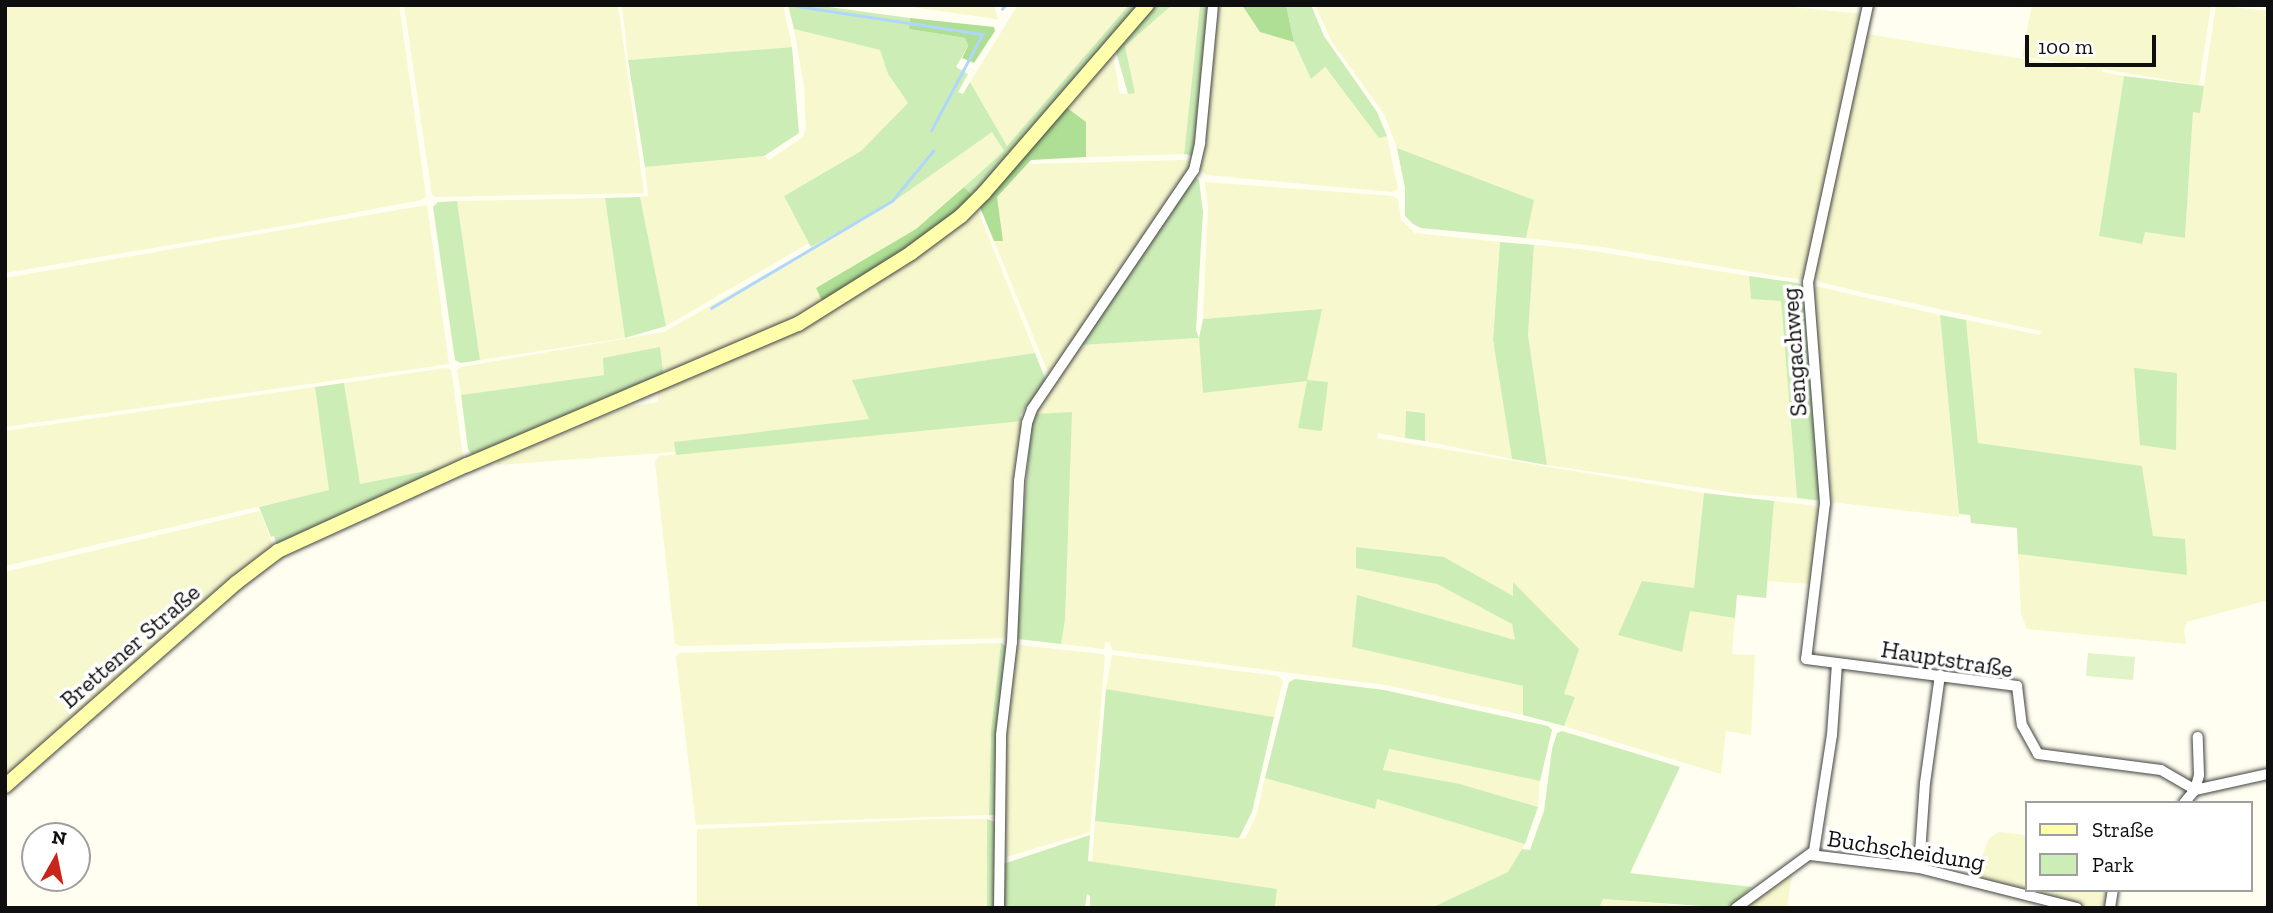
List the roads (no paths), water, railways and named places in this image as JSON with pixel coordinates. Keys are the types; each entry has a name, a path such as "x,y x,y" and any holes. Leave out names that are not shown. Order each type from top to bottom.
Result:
{"main road":[{"name":"Brettener Straße","path":"5,786 236,583 288,546 467,465 798,324 855,291 961,216 1147,5"}],"street":[{"path":"999,908 1001,735 1012,642 1019,481 1027,423 1032,409 1194,170 1200,143 1213,5"},
{"name":"Sengachweg","path":"1806,659 1825,503 1808,282 1868,5"},
{"name":"Hauptstraße","path":"1806,659 2017,686 2022,725 2038,754 2161,770 2195,790"},
{"path":"1736,908 1780,873 1810,855 1816,845 1827,769 1837,664"},
{"path":"1919,868 1925,783 1940,676"},
{"path":"2186,801 2195,790 2201,760 2198,737"},
{"path":"2195,790 2268,774"},
{"name":"Buchscheidung","path":"1810,855 1825,859 1919,868 2077,908"}],"waterway":[{"path":"1002,9 1005,5"},
{"path":"797,6 983,34 932,130"},
{"path":"711,308 892,201 933,151"}]}
